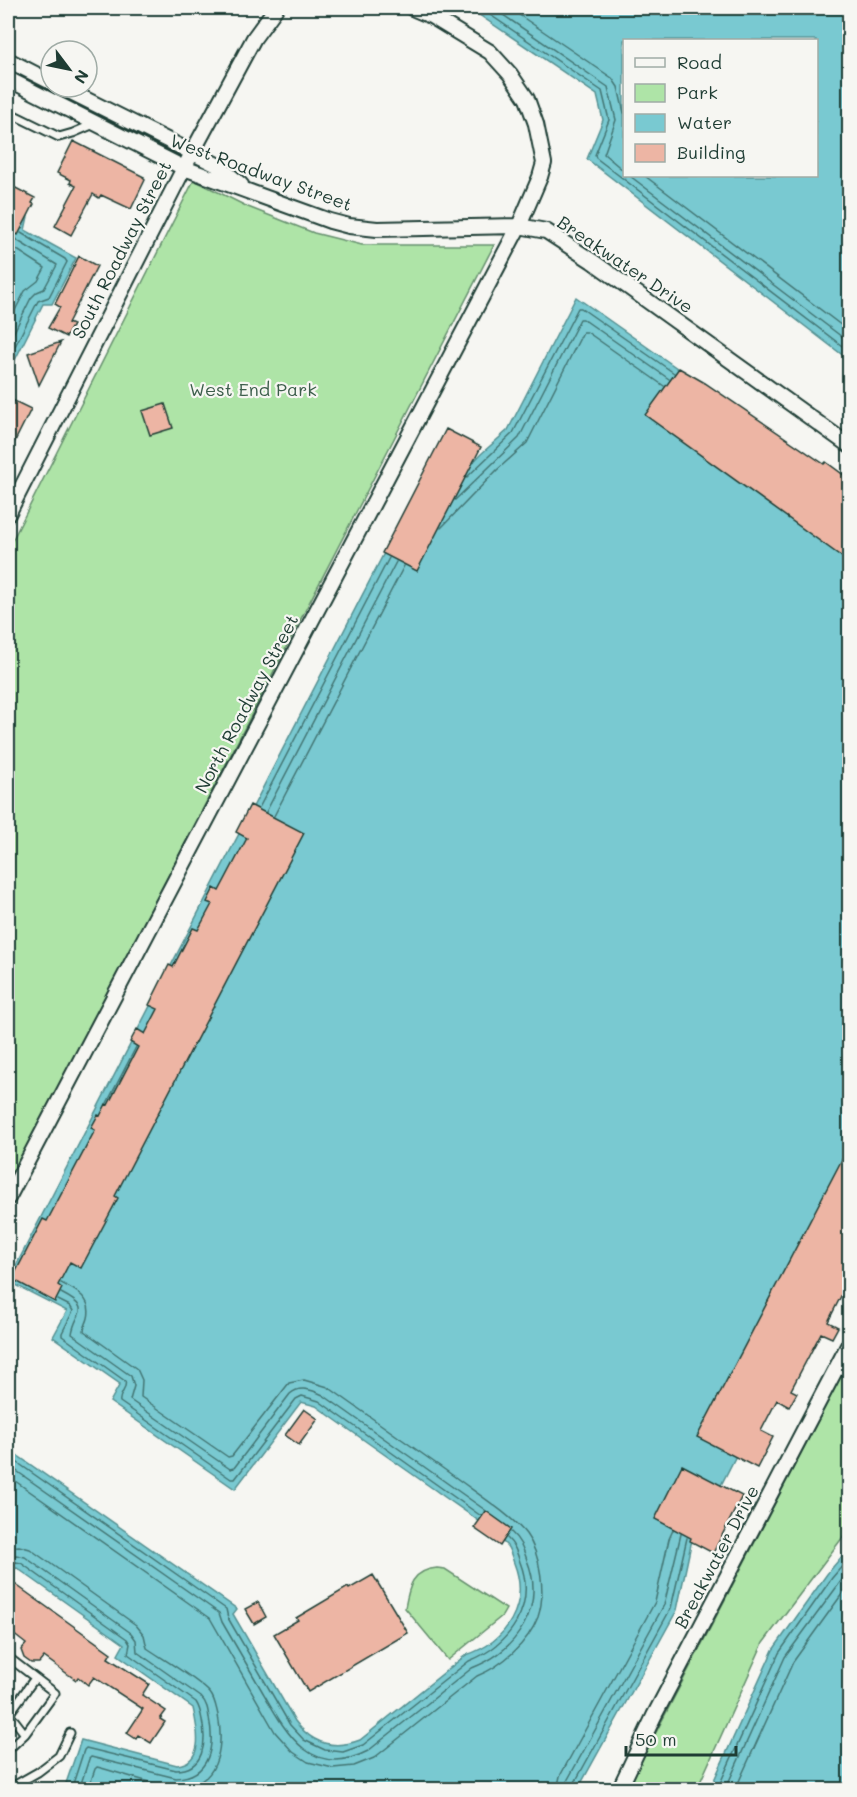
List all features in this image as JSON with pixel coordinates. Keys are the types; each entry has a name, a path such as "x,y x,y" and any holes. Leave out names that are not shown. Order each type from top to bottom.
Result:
{"street":[{"name":"South Roadway Street","path":"8,514 184,168 255,38 276,8"},
{"path":"412,8 431,16 490,52 510,74 527,99 536,124 544,163 519,226"},
{"path":"8,60 39,76"},
{"name":"West Roadway Street","path":"8,79 184,168 349,226 402,229 519,226"},
{"path":"85,99 217,165 250,192"},
{"name":"Breakwater Drive","path":"519,226 546,231 592,261 849,446"},
{"name":"North Roadway Street","path":"8,1198 519,226"},
{"name":"Breakwater Drive","path":"619,1790 654,1716 849,1342"}],"lane":[{"path":"8,112 59,137 96,123"},
{"path":"8,1657 55,1693 26,1734 8,1750"},
{"path":"26,1734 8,1714 35,1678"},
{"path":"8,1789 38,1772 59,1756 70,1733"}],"green space":[{"name":"West End Park","path":"194,180 248,207 314,233 362,245 494,245 8,1186 8,549"},
{"path":"849,1361 849,1529 763,1643 697,1789 626,1790"},
{"path":"437,1568 445,1569 506,1609 502,1616 448,1660 405,1608 413,1580 422,1572"}],"water":[{"path":"469,8 849,8 849,360 587,159 603,120 597,95"},
{"path":"8,191 31,203 25,230 76,258 52,304 43,304 8,374"},
{"path":"576,297 849,489 849,1234 691,1544 677,1610 578,1789 64,1789 81,1740 177,1765 192,1758 196,1751 196,1724 193,1708 118,1655 124,1644 17,1568 8,1571 8,1449 237,1609 233,1614 295,1721 309,1735 324,1743 341,1744 360,1740 466,1655 493,1641 503,1631 517,1607 518,1578 514,1563 507,1546 491,1530 316,1406 301,1402 235,1489 110,1402 120,1384 53,1337 67,1311 8,1281 383,555 481,454 508,430"},
{"path":"849,1548 849,1789 710,1789 773,1650 827,1574"}],"building":[{"path":"73,141 144,177 145,180 131,209 101,195 99,198 93,194 71,235 55,226 76,186 70,183 71,180 57,173"},
{"path":"8,184 35,198 18,235 8,229"},
{"path":"79,256 97,266 68,323 73,325 66,337 48,328 60,307 55,304"},
{"path":"61,342 39,385 28,353"},
{"path":"679,368 849,479 849,562 645,415"},
{"path":"8,398 31,409 8,455"},
{"path":"165,404 173,428 150,435 142,411"},
{"path":"446,429 481,447 417,571 382,553"},
{"path":"250,805 304,833 115,1196 118,1198 81,1268 70,1262 58,1285 62,1288 55,1302 12,1279 43,1219 47,1221 95,1130 91,1128 106,1104 108,1105 138,1047 130,1042 137,1029 145,1034 158,1009 149,1005 169,965 173,967 193,928 198,930 212,904 207,902 214,888 219,891 247,838 236,832"},
{"path":"849,1146 849,1280 828,1322 838,1327 832,1338 821,1333 791,1390 797,1393 789,1407 777,1400 761,1431 773,1437 757,1468 697,1437"},
{"path":"304,1409 318,1419 299,1445 285,1435"},
{"path":"682,1465 742,1496 713,1553 690,1541 691,1538 655,1519"},
{"path":"486,1511 511,1529 500,1546 474,1528"},
{"path":"373,1575 408,1633 308,1692 274,1634 348,1587 349,1589"},
{"path":"12,1582 111,1653 108,1658 149,1684 142,1695 166,1711 160,1719 165,1722 151,1743 138,1735 136,1739 127,1733 143,1709 94,1677 88,1685 78,1677 76,1680 44,1657 39,1663 31,1663 24,1658 21,1650 26,1644 8,1630 8,1588"},
{"path":"258,1602 266,1617 254,1624 245,1609"}]}
